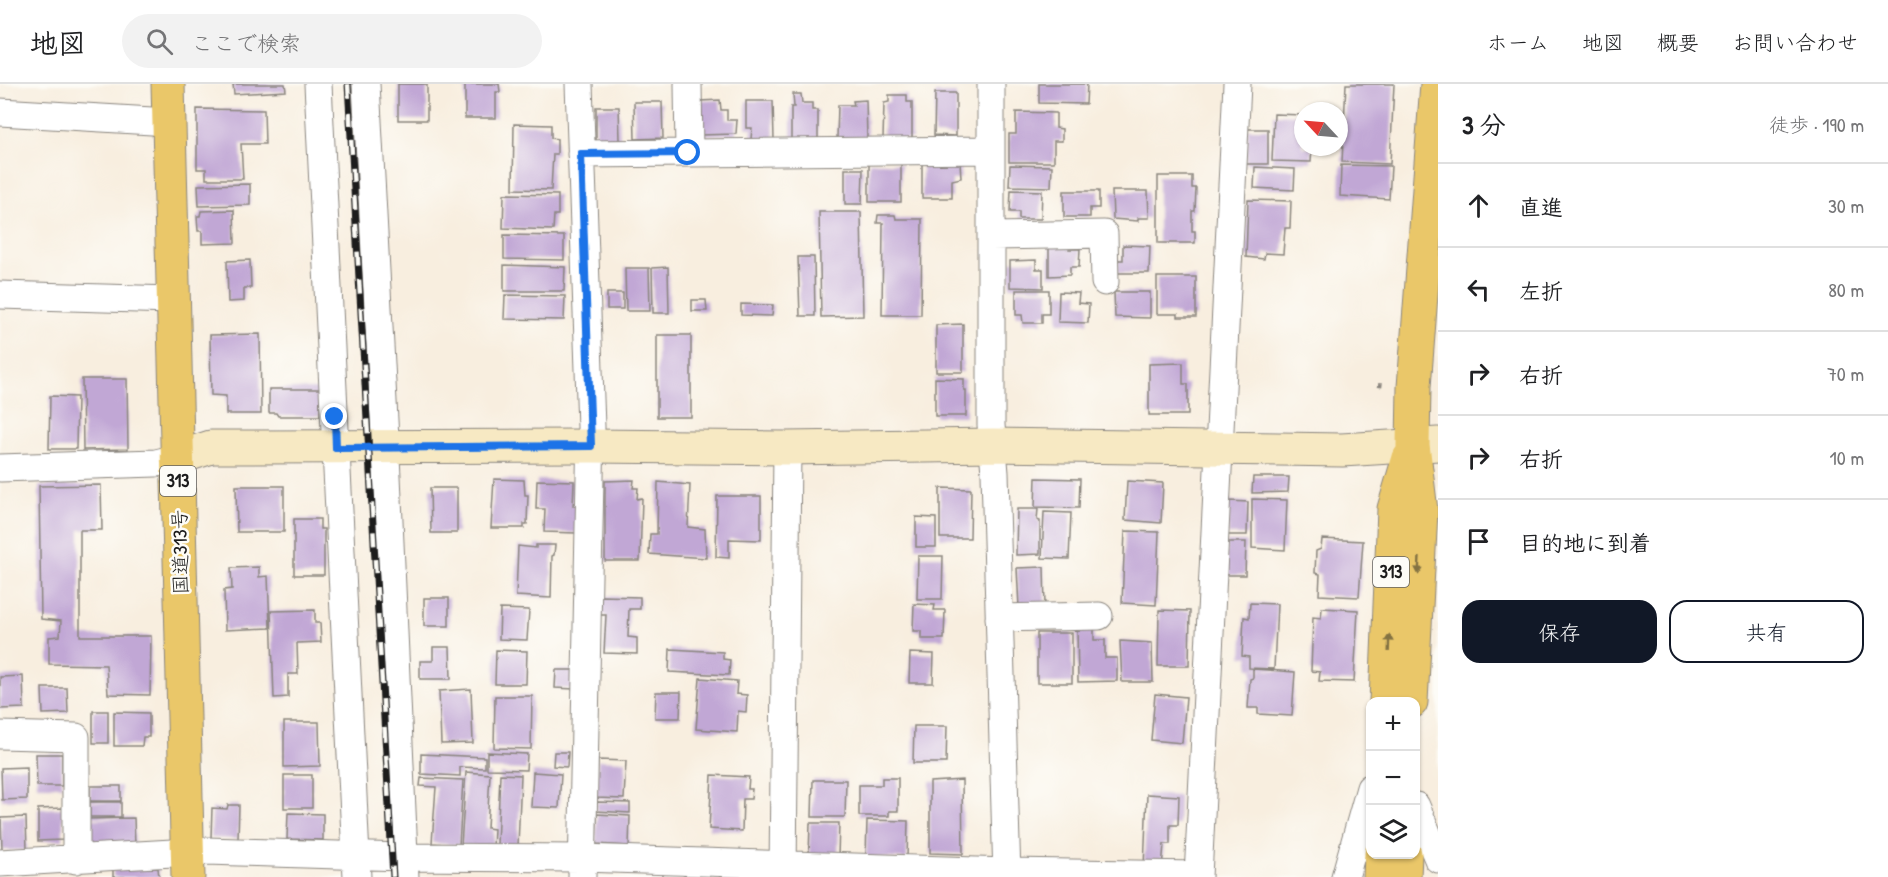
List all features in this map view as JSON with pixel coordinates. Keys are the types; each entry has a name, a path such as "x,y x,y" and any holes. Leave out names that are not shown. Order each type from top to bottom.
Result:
{"highway":[{"name":"国道313号","path":"168,84 188,865"},
{"name":"313","path":"1411,697 1426,444 1414,387 1437,84"},
{"name":"313","path":"1386,697 1394,508 1426,444"},
{"path":"1380,877 1381,859"},
{"path":"1404,877 1405,859"}],"street":[{"path":"318,84 356,866"},
{"path":"366,84 404,867"},
{"path":"579,84 591,446 582,868"},
{"path":"687,84 688,153"},
{"path":"991,84 991,414 1007,875"},
{"path":"0,864 188,865 207,851 356,866 1198,876 1237,84"},
{"path":"0,112 169,122"},
{"path":"581,154 990,150"},
{"path":"991,236 1104,234 1105,282"},
{"path":"0,295 173,300"},
{"path":"0,468 156,463 211,447 787,448 993,445 1342,450 1426,444"},
{"path":"783,871 787,448"},
{"path":"999,618 1100,616"},
{"path":"0,735 76,737 60,866"},
{"path":"1345,877 1366,805"},
{"path":"1420,816 1438,859"}],"path":[{"path":"1378,385 1386,386"}],"building":[{"path":"233,84 285,84 286,91 234,94"},
{"path":"398,84 427,84 427,120 398,120"},
{"path":"465,84 499,84 500,92 496,92 496,118 465,118"},
{"path":"1039,84 1087,84 1086,104 1039,103"},
{"path":"1346,84 1394,84 1390,164 1342,162 1342,156 1348,156 1348,102 1345,102"},
{"path":"935,93 956,93 956,136 934,135"},
{"path":"793,94 801,94 802,103 812,103 812,110 818,110 818,139 791,139"},
{"path":"889,95 907,95 907,102 912,102 912,139 883,139 884,103 889,102"},
{"path":"720,100 721,110 727,110 727,120 737,120 736,134 699,135 700,101"},
{"path":"866,100 867,139 837,139 838,105 854,105 853,101"},
{"path":"746,101 773,101 774,140 751,139 752,128 746,128"},
{"path":"634,102 662,102 663,138 635,139"},
{"path":"596,107 619,107 620,140 596,141"},
{"path":"197,109 264,110 265,144 241,144 243,179 206,179 206,169 197,169"},
{"path":"1016,112 1056,113 1056,128 1062,129 1062,141 1054,141 1054,162 1009,162 1009,134 1016,134"},
{"path":"1274,114 1294,115 1294,156 1311,156 1311,162 1272,161"},
{"path":"514,124 551,125 551,138 557,139 557,154 553,154 551,190 513,189"},
{"path":"1248,129 1268,129 1268,164 1246,164"},
{"path":"869,162 901,164 901,202 869,202"},
{"path":"960,162 961,178 952,180 952,198 922,198 922,163"},
{"path":"1010,165 1052,166 1051,187 1009,186"},
{"path":"1341,165 1391,166 1389,199 1340,196"},
{"path":"1255,167 1295,169 1294,190 1254,188"},
{"path":"845,169 863,169 862,204 845,204"},
{"path":"1158,176 1192,176 1192,188 1196,188 1195,211 1192,211 1192,231 1195,231 1195,243 1158,243"},
{"path":"250,184 250,205 199,206 198,185"},
{"path":"1011,190 1042,191 1041,219 1019,219 1019,212 1010,212"},
{"path":"1064,191 1099,191 1099,208 1090,208 1090,217 1064,217"},
{"path":"1112,191 1148,191 1149,218 1138,218 1138,221 1113,219"},
{"path":"504,194 558,195 558,215 554,215 553,230 503,228"},
{"path":"1248,200 1291,201 1290,228 1285,228 1283,254 1265,253 1264,259 1246,257"},
{"path":"234,210 235,243 202,244 202,231 198,231 197,216 200,216 201,211"},
{"path":"819,212 861,212 863,316 821,317"},
{"path":"878,215 895,215 896,219 922,219 921,315 882,315 883,223 877,223"},
{"path":"504,235 564,236 564,260 504,259"},
{"path":"1069,245 1069,249 1080,249 1079,267 1070,267 1070,275 1049,276 1049,246"},
{"path":"1123,245 1150,246 1149,273 1118,273 1118,260 1123,260"},
{"path":"798,257 814,257 815,316 800,316"},
{"path":"250,260 251,288 244,288 244,301 228,302 227,261"},
{"path":"1036,260 1036,269 1043,269 1043,288 1010,287 1010,261"},
{"path":"504,265 565,267 564,291 504,291"},
{"path":"668,267 669,313 653,313 652,268"},
{"path":"625,268 649,268 650,311 626,311"},
{"path":"1157,277 1196,277 1196,317 1157,314"},
{"path":"1016,290 1049,290 1049,314 1042,314 1042,323 1023,323 1022,315 1016,315"},
{"path":"1059,292 1079,293 1078,303 1089,304 1088,323 1058,322"},
{"path":"1114,292 1150,292 1150,318 1115,317"},
{"path":"607,293 623,293 623,309 607,309"},
{"path":"505,295 565,296 564,320 504,319"},
{"path":"692,300 706,300 707,311 692,311"},
{"path":"741,304 773,305 772,316 741,315"},
{"path":"963,324 963,372 936,372 936,325"},
{"path":"260,334 261,414 226,414 226,396 211,395 210,335"},
{"path":"657,335 691,335 691,417 657,417"},
{"path":"1183,363 1183,384 1188,384 1188,415 1149,415 1149,364"},
{"path":"935,378 964,379 966,416 935,416"},
{"path":"82,379 127,379 128,449 83,450"},
{"path":"269,389 320,389 320,416 278,416 276,413 269,413"},
{"path":"50,396 77,397 76,449 49,449"},
{"path":"1253,477 1289,477 1288,492 1252,493"},
{"path":"1036,478 1080,479 1079,508 1035,507"},
{"path":"494,479 524,480 525,495 528,495 527,524 524,524 524,528 491,528"},
{"path":"537,480 574,481 573,506 577,506 577,533 544,532 545,509 536,509"},
{"path":"634,480 633,488 638,488 637,499 642,498 640,561 605,561 605,481"},
{"path":"1127,481 1163,483 1161,523 1125,520"},
{"path":"658,482 690,485 688,527 705,529 706,558 649,554 650,534 657,534"},
{"path":"101,485 102,530 80,530 80,636 151,636 150,695 108,694 106,665 49,664 49,637 60,636 61,621 41,619 39,486"},
{"path":"236,486 284,486 284,532 237,532"},
{"path":"430,488 457,488 457,533 431,533"},
{"path":"940,488 971,489 970,538 940,538"},
{"path":"717,496 761,496 761,540 729,539 729,558 716,557"},
{"path":"1252,499 1287,500 1285,550 1252,548"},
{"path":"1229,501 1248,502 1247,535 1228,535"},
{"path":"1017,509 1038,509 1040,554 1016,555"},
{"path":"1044,512 1071,513 1069,559 1042,558"},
{"path":"916,517 936,518 936,547 916,547"},
{"path":"294,519 320,519 320,529 324,529 324,575 294,575"},
{"path":"1125,531 1159,532 1156,605 1122,603"},
{"path":"1322,539 1363,541 1359,597 1319,595 1320,574 1315,573 1316,551 1321,549"},
{"path":"1227,542 1246,542 1245,575 1226,575"},
{"path":"536,545 555,545 552,556 551,598 516,596 518,546 536,548"},
{"path":"918,556 943,556 942,599 917,599"},
{"path":"259,567 259,577 268,576 270,628 225,630 224,590 232,589 231,568"},
{"path":"1044,567 1045,607 1019,607 1017,568"},
{"path":"601,596 640,597 640,609 629,609 628,637 637,638 637,654 604,653 606,615 600,615"},
{"path":"424,598 449,598 449,626 424,626"},
{"path":"1250,603 1277,604 1274,669 1249,668 1249,657 1242,656 1244,617 1249,618"},
{"path":"914,604 935,605 934,610 945,610 944,639 921,639 921,631 913,631"},
{"path":"1322,608 1358,610 1354,682 1319,681 1320,672 1311,671 1313,617 1321,618"},
{"path":"500,609 529,610 527,640 499,639"},
{"path":"315,610 315,623 320,623 321,642 297,643 298,674 288,674 288,697 274,698 271,611"},
{"path":"1159,610 1190,611 1189,666 1158,666"},
{"path":"1077,626 1094,626 1094,640 1105,640 1105,658 1117,658 1117,681 1078,682"},
{"path":"1037,633 1072,633 1072,683 1037,683"},
{"path":"1120,641 1152,643 1153,682 1122,682"},
{"path":"433,647 450,647 451,679 420,679 420,661 433,661"},
{"path":"670,649 723,652 723,659 730,660 729,675 669,672"},
{"path":"496,650 527,651 526,684 495,684"},
{"path":"910,653 934,654 933,683 909,683"},
{"path":"1253,669 1295,672 1292,716 1258,714 1258,708 1248,708"},
{"path":"556,670 575,670 574,689 555,688"},
{"path":"23,676 24,708 0,709 0,677"},
{"path":"700,678 737,681 736,694 747,695 746,712 738,711 737,732 696,729"},
{"path":"42,688 67,688 68,713 43,714"},
{"path":"471,689 473,743 441,744 439,691"},
{"path":"656,692 681,692 680,718 655,718"},
{"path":"1155,694 1186,697 1182,743 1151,740"},
{"path":"495,696 532,696 531,749 494,748"},
{"path":"93,711 108,711 108,743 93,743"},
{"path":"114,712 149,713 149,737 143,737 142,746 114,746"},
{"path":"284,722 319,722 320,766 284,767"},
{"path":"914,726 947,726 946,763 913,763"},
{"path":"487,752 527,754 526,770 487,769"},
{"path":"554,752 568,752 567,767 553,766"},
{"path":"36,754 62,754 62,786 37,786"},
{"path":"421,754 485,757 485,768 460,767 460,776 421,774"},
{"path":"598,760 626,761 624,799 596,798"},
{"path":"27,767 27,799 2,800 1,768"},
{"path":"466,772 490,774 487,828 494,829 493,848 461,846"},
{"path":"533,772 561,774 559,808 531,807"},
{"path":"500,774 521,775 518,846 497,845"},
{"path":"284,775 312,775 312,808 284,808"},
{"path":"712,775 749,777 748,789 752,789 751,799 743,799 742,831 709,829"},
{"path":"421,778 463,780 459,845 432,843 436,787 420,786"},
{"path":"882,778 898,778 898,811 889,811 889,816 859,816 859,785 882,785"},
{"path":"813,780 846,780 845,817 812,817"},
{"path":"962,780 963,854 930,853 930,782"},
{"path":"90,786 121,786 121,801 90,801"},
{"path":"1147,794 1179,796 1178,825 1170,825 1170,844 1164,844 1162,869 1144,867"},
{"path":"90,802 121,802 121,817 90,817"},
{"path":"597,802 630,803 630,813 596,811"},
{"path":"228,805 239,805 238,839 211,838 212,808 227,809"},
{"path":"63,808 63,840 38,841 38,809"},
{"path":"288,813 323,814 323,840 287,839"},
{"path":"597,814 630,816 629,846 596,844"},
{"path":"26,817 27,850 2,850 1,818"},
{"path":"134,818 135,846 87,847 86,819"},
{"path":"867,820 908,821 907,859 866,857"},
{"path":"810,823 839,823 838,857 809,856"},
{"path":"158,868 159,877 113,877 113,869"}],"railway":[{"path":"348,84 393,877"}],"route":[{"path":"335,417 336,448 591,446 581,154 688,153"}]}
